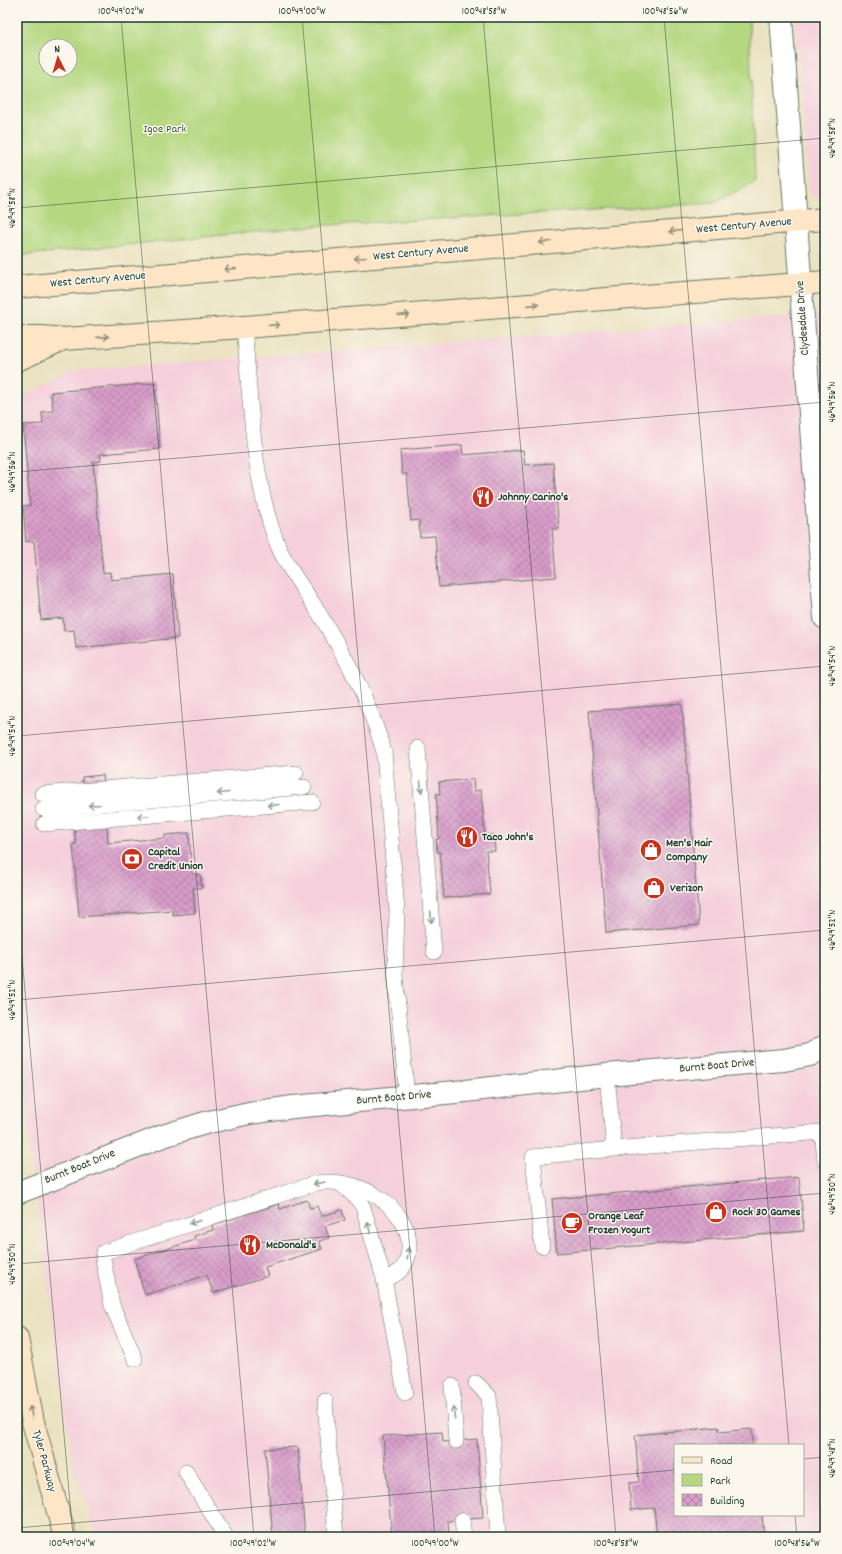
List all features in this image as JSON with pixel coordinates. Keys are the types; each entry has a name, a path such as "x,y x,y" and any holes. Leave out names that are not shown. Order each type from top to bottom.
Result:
{"main road":[{"name":"West Century Avenue","path":"17,287 825,219"},
{"path":"17,337 64,339 244,327 825,282"},
{"path":"17,360 64,339"},
{"name":"Tyler Parkway","path":"17,1338 33,1422 65,1537"}],"street":[{"name":"Clydesdale Drive","path":"781,17 825,618"},
{"name":"Burnt Boat Drive","path":"17,1193 124,1150 205,1123 249,1114 293,1107 407,1097 607,1074 784,1060 810,1055 825,1046"}],"lane":[{"path":"244,327 258,471 270,525 280,550 357,678 377,727 384,752 397,911 396,974 407,1097"},
{"path":"418,748 434,952"},
{"path":"296,772 43,802 304,787"},
{"path":"44,824 312,802"},
{"path":"607,1074 614,1150"},
{"path":"542,1246 533,1158 822,1132 825,1161"},
{"path":"338,1182 349,1189 363,1207 384,1279 405,1393"},
{"path":"135,1359 112,1305 102,1259 104,1252 316,1183 338,1182 362,1188 383,1201 400,1218 407,1230 409,1241 406,1263 402,1270 394,1276 384,1279"},
{"path":"476,1383 489,1396 498,1537"},
{"path":"452,1386 456,1441"},
{"path":"325,1401 336,1537"},
{"path":"186,1472 226,1537"},
{"path":"462,1520 464,1537"}],"shaded area":[{"path":"795,17 825,17 825,195 810,197"},
{"path":"825,314 825,1537 97,1537 74,1471 29,1149 17,936 17,408 28,394 74,371"}],"green space":[{"name":"Igoe Park","path":"17,17 749,17 755,181 715,203 312,226 17,256"}],"building":[{"path":"155,383 160,449 100,454 101,461 93,462 103,573 110,572 111,580 173,574 178,638 76,648 74,630 64,631 63,618 41,620 34,541 26,542 23,506 30,505 23,425 43,424 42,412 53,411 51,392"},
{"name":"Johnny Carino's","path":"462,445 463,455 523,450 525,465 553,463 559,529 552,529 556,577 439,587 435,536 420,537 419,520 411,521 407,474 402,474 400,450"},
{"path":"682,704 699,925 606,933 589,711"},
{"name":"Capital Credit Union","path":"103,775 108,843 165,838 165,835 189,833 192,874 200,874 202,888 193,888 195,913 173,915 172,910 79,917 73,844 76,844 74,827 86,826 82,777"},
{"name":"Taco John's","path":"473,779 474,791 481,790 485,835 494,835 495,851 486,851 490,894 444,898 440,852 437,852 436,839 439,839 436,794 440,794 439,782"},
{"path":"799,1177 804,1231 557,1253 552,1199"},
{"name":"McDonald's","path":"307,1200 310,1208 317,1206 321,1216 342,1210 345,1220 325,1226 329,1238 319,1241 322,1249 265,1267 268,1276 213,1293 207,1275 145,1295 134,1259 195,1240 194,1236 213,1230 212,1225 279,1204 280,1209"},
{"path":"719,1427 719,1432 752,1429 753,1444 674,1444 674,1516 762,1516 764,1535 741,1537 657,1537 654,1508 631,1510 629,1483 639,1482 635,1435"},
{"path":"442,1432 443,1442 477,1439 483,1518 448,1521 449,1537 392,1537 383,1436"},
{"path":"298,1447 305,1537 273,1537 265,1449"}],"place":[{"name":"Johnny Carino's","path":"483,497"},
{"name":"Taco John's","path":"467,837"},
{"name":"Men's Hair Company","path":"651,850"},
{"name":"Capital Credit Union","path":"132,859"},
{"name":"Verizon","path":"654,888"},
{"name":"Rock 30 Games","path":"716,1212"},
{"name":"Orange Leaf Frozen Yogurt","path":"572,1223"},
{"name":"McDonald's","path":"250,1245"}]}
